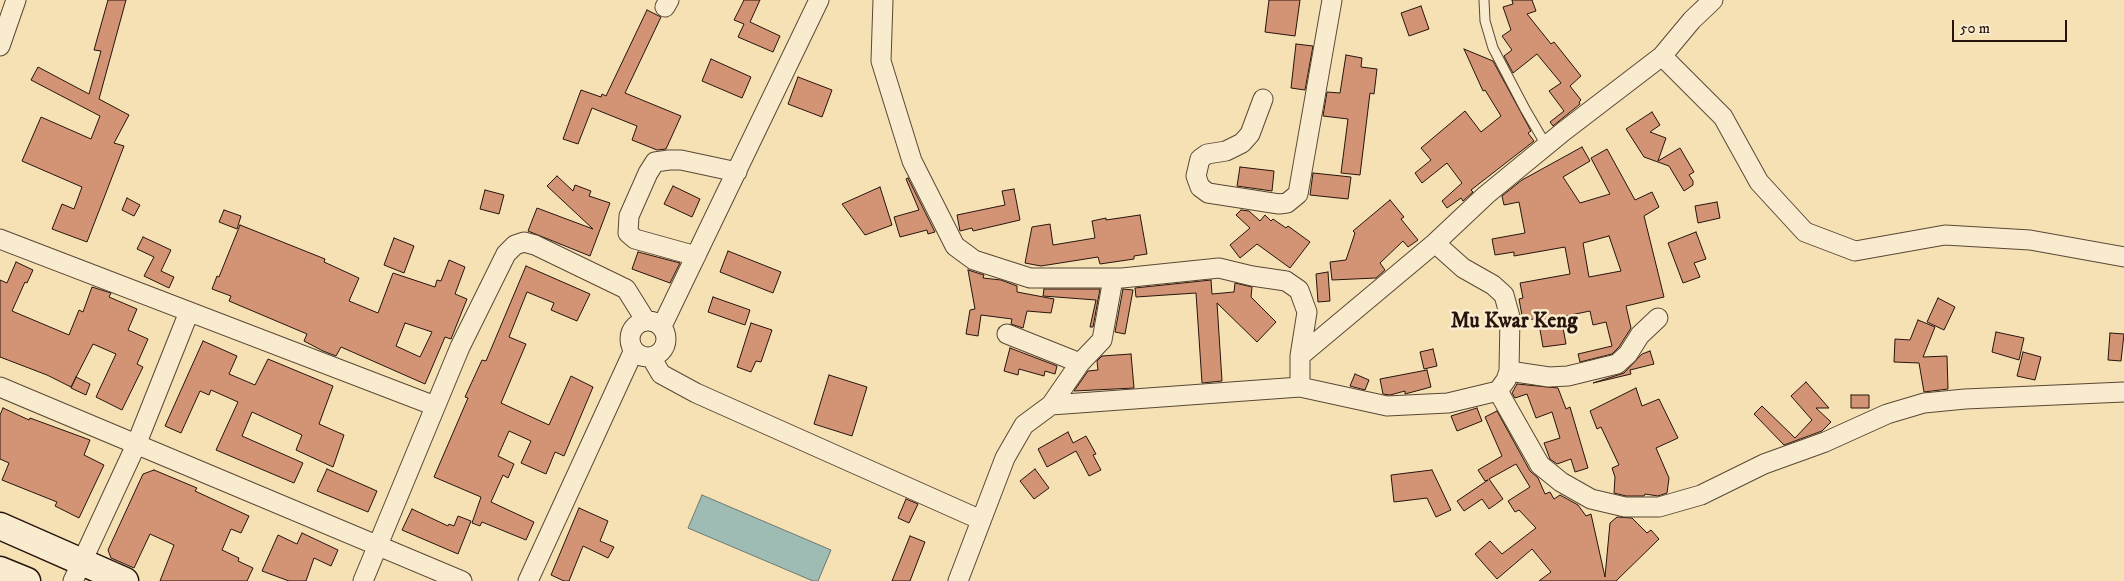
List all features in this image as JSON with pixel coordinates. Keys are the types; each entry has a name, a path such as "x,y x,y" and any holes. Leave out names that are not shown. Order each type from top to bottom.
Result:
{"main road":[{"path":"0,526 78,572 125,581"},
{"path":"0,570 27,581"}],"street":[{"path":"0,46 16,0"},
{"path":"654,324 696,256 819,0"},
{"path":"882,0 882,61 912,161 955,246 974,260 1030,278 1113,279 1219,268 1252,276 1286,281 1299,290 1307,312 1300,356 1300,387"},
{"path":"1263,99 1250,134 1242,143 1226,150 1207,154 1200,159 1196,176 1200,187 1208,193 1278,204 1287,203 1298,194 1332,0"},
{"path":"1300,356 1435,243 1486,195 1546,145 1662,56 1692,20 1713,0"},
{"path":"1662,56 1723,117 1759,182 1805,232 1855,251 1945,235 2030,240 2124,257"},
{"path":"696,256 635,239 628,232 629,216 648,173 655,162 668,160 681,160 736,172"},
{"path":"0,239 436,406"},
{"path":"363,581 460,348 506,254 515,245 524,242 535,246 626,289 654,324 665,334 665,346 656,355 642,353"},
{"path":"1051,405 1300,387 1388,406 1448,403 1498,391 1506,380 1509,371 1510,317 1504,295 1492,285 1463,268 1435,243"},
{"path":"958,581 1005,458 1024,425 1051,405 1080,363 1102,340 1113,279"},
{"path":"78,572 136,445 189,312"},
{"path":"1509,371 1549,377 1577,374 1617,364 1628,354 1640,335 1658,318"},
{"path":"654,324 640,323 632,332 631,338 660,374 696,393 981,520"},
{"path":"1007,334 1080,363"},
{"path":"528,581 642,353"},
{"path":"0,387 462,581"},
{"path":"1498,391 1540,465 1561,482 1591,499 1625,507 1660,507 1701,495 1764,464 1825,442 1887,414 1924,403 1965,399 2124,392"}],"lane":[{"path":"1484,0 1485,21 1493,48 1546,145"}],"water":[{"path":"702,495 831,550 818,581 813,581 688,528"}],"building":[{"path":"108,0 126,0 99,99 129,115 114,143 124,146 87,242 52,229 62,204 74,209 82,187 22,161 41,117 91,139 100,116 31,80 38,67 89,94 101,51 94,50"},
{"path":"744,0 760,0 750,22 780,36 773,52 738,37 744,24 734,20"},
{"path":"1269,0 1300,0 1295,36 1265,32"},
{"path":"1512,0 1532,0 1536,11 1527,14 1551,44 1554,42 1581,76 1570,86 1581,100 1580,104 1553,126 1550,122 1564,111 1549,91 1561,83 1537,54 1513,73 1504,56 1512,50 1502,36 1511,30 1503,7 1513,4"},
{"path":"1421,6 1429,29 1409,36 1401,13"},
{"path":"647,10 661,17 625,93 681,116 666,149 657,150 632,140 637,126 592,108 578,144 563,139 581,90 601,97 602,94 606,96"},
{"path":"1296,44 1313,46 1305,90 1291,88"},
{"path":"1464,49 1493,61 1531,131 1528,133 1534,141 1471,190 1473,192 1463,201 1461,198 1447,208 1442,201 1462,183 1447,163 1422,183 1415,173 1431,160 1421,148 1465,111 1481,132 1501,116 1485,90 1483,91"},
{"path":"1346,55 1362,58 1361,67 1377,69 1374,94 1370,93 1360,175 1341,173 1348,119 1323,116 1327,92 1340,93"},
{"path":"711,59 751,77 742,98 702,81"},
{"path":"798,77 832,90 822,117 788,104"},
{"path":"1652,112 1660,125 1650,132 1666,138 1658,161 1680,148 1694,172 1689,175 1693,185 1684,191 1669,166 1644,157 1626,129"},
{"path":"1582,147 1590,161 1563,177 1580,203 1610,194 1591,158 1607,149 1635,200 1652,192 1659,207 1644,216 1664,297 1626,306 1631,328 1619,347 1612,354 1580,362 1578,354 1612,346 1606,322 1593,325 1590,311 1561,317 1566,344 1543,347 1538,318 1523,321 1519,299 1523,298 1520,283 1570,274 1565,247 1514,256 1514,252 1495,255 1492,239 1525,233 1519,202 1504,205 1502,196 1522,180","holes":["1609,236 1621,271 1589,277 1583,243"]},
{"path":"1240,167 1274,171 1272,191 1237,186"},
{"path":"1313,173 1351,177 1348,199 1310,195"},
{"path":"557,176 573,191 575,185 591,191 589,196 610,203 590,256 528,231 537,208 593,229 547,186"},
{"path":"908,178 935,232 928,234 927,230 900,237 894,217 919,210 906,179"},
{"path":"673,186 700,199 692,217 664,204"},
{"path":"880,187 892,225 865,235 842,204"},
{"path":"1014,189 1020,220 973,231 972,228 960,231 957,215 1005,205 1002,191"},
{"path":"485,190 504,195 499,214 480,209"},
{"path":"127,198 140,205 134,216 122,210"},
{"path":"1390,200 1404,217 1401,219 1418,240 1408,247 1403,241 1380,263 1385,270 1376,278 1332,280 1330,262 1346,260 1355,233 1353,231"},
{"path":"1717,202 1720,218 1698,223 1695,206"},
{"path":"224,210 241,216 237,229 219,222"},
{"path":"1241,210 1249,211 1260,221 1265,215 1271,221 1273,219 1286,228 1288,226 1310,242 1290,268 1257,244 1240,258 1230,245 1250,228 1236,215"},
{"path":"1140,215 1147,254 1134,256 1134,259 1100,264 1098,257 1041,266 1025,263 1032,227 1050,224 1053,245 1095,238 1092,221"},
{"path":"240,225 325,259 324,262 359,278 349,301 378,313 393,273 435,287 437,280 441,281 449,260 465,267 455,294 467,299 451,339 445,337 425,384 341,347 336,356 323,351 304,341 307,334 229,301 231,296 212,289 217,276 219,277","holes":["405,323 432,332 420,357 396,346"]},
{"path":"1696,232 1706,259 1694,263 1700,277 1683,283 1668,243"},
{"path":"143,237 171,250 161,271 174,277 169,288 144,276 154,257 137,249"},
{"path":"394,238 414,246 404,273 384,265"},
{"path":"728,251 781,272 773,293 720,272"},
{"path":"638,252 680,263 670,283 632,269"},
{"path":"16,262 33,270 27,283 25,282 12,311 69,335 79,310 83,312 92,287 111,293 109,297 137,309 128,330 148,339 137,364 143,367 122,410 96,397 116,354 93,344 71,387 47,375 0,357 0,280 7,283"},
{"path":"526,266 590,294 577,321 551,310 554,303 527,292 509,337 526,344 501,403 549,425 571,376 593,387 564,456 555,452 546,474 521,463 531,441 509,431 498,456 514,464 508,478 503,475 491,502 534,522 526,540 482,522 480,526 472,523 481,497 434,477 468,398 465,397 482,360 486,361"},
{"path":"968,270 984,275 983,278 1001,280 1017,286 1017,292 1054,299 1051,313 1027,311 1023,328 1011,324 1012,319 981,315 978,336 966,334 970,310 975,309"},
{"path":"1328,272 1330,301 1318,302 1316,274"},
{"path":"1211,280 1212,294 1234,292 1235,283 1252,287 1251,297 1276,322 1257,342 1217,303 1222,381 1202,383 1196,293 1136,297 1135,288"},
{"path":"1044,289 1100,289 1093,327 1090,327 1096,300 1043,296"},
{"path":"1123,289 1133,290 1125,334 1115,332"},
{"path":"713,297 750,310 745,325 708,312"},
{"path":"1938,298 1955,307 1944,330 1927,322"},
{"path":"1918,320 1935,327 1923,357 1947,356 1948,389 1924,392 1919,363 1894,362 1895,339 1910,340"},
{"path":"751,323 772,330 761,362 756,361 751,372 737,367"},
{"path":"1996,332 2024,338 2019,360 1992,352"},
{"path":"2110,333 2124,334 2121,361 2108,360"},
{"path":"203,341 237,356 229,374 255,385 268,359 333,386 319,424 344,435 333,467 296,450 302,435 252,412 242,436 303,463 294,483 216,450 238,402 211,390 209,395 200,391 181,433 165,426"},
{"path":"1010,348 1057,366 1055,374 1045,371 1044,376 1019,369 1018,375 1004,371"},
{"path":"1433,349 1437,366 1424,369 1420,352"},
{"path":"1650,351 1654,364 1630,370 1631,374 1593,383 1624,373 1642,354"},
{"path":"2023,352 2041,357 2035,380 2017,376"},
{"path":"1131,354 1134,388 1074,391 1088,371 1098,370 1097,361 1102,356"},
{"path":"1427,370 1431,387 1405,394 1405,391 1390,395 1383,394 1380,379"},
{"path":"1355,374 1369,380 1365,390 1350,386"},
{"path":"829,375 867,387 852,436 814,424"},
{"path":"76,377 90,384 86,395 71,388"},
{"path":"1806,382 1829,408 1816,408 1831,422 1822,431 1784,445 1754,414 1762,406 1795,438 1812,420 1791,396"},
{"path":"1517,384 1558,388 1566,409 1570,407 1588,468 1575,472 1571,459 1557,464 1550,459 1544,443 1560,438 1552,412 1536,418 1527,394 1515,398 1512,393"},
{"path":"1636,388 1642,406 1659,399 1678,438 1656,448 1669,478 1667,493 1658,496 1645,494 1644,496 1626,496 1614,493 1615,477 1612,468 1619,465 1601,427 1597,429 1590,411"},
{"path":"1851,395 1869,395 1869,408 1851,408"},
{"path":"3,408 29,420 30,418 90,440 84,455 104,465 79,518 55,506 57,502 2,480 9,463 0,459 0,415"},
{"path":"1477,408 1482,421 1457,431 1451,416"},
{"path":"1497,411 1530,471 1538,478 1545,494 1550,492 1554,499 1560,495 1578,505 1586,516 1591,514 1605,577 1610,523 1617,517 1632,518 1647,533 1651,530 1659,539 1616,581 1539,581 1551,572 1532,549 1497,579 1475,554 1490,541 1502,554 1536,528 1519,510 1515,512 1508,501 1530,487 1516,464 1489,479 1503,499 1489,509 1482,499 1464,511 1457,501 1488,480 1485,481 1478,470 1502,456 1485,417"},
{"path":"1068,432 1073,443 1086,436 1096,454 1093,455 1101,470 1089,476 1076,451 1047,467 1038,449"},
{"path":"327,469 377,491 368,512 317,491"},
{"path":"1035,469 1049,488 1034,499 1020,481"},
{"path":"154,470 197,488 195,491 249,516 241,533 231,529 222,550 239,558 238,561 253,568 247,581 160,581 174,545 150,534 134,568 111,558 108,550 143,474"},
{"path":"1432,470 1451,510 1436,517 1427,498 1394,502 1391,475"},
{"path":"906,499 918,504 909,523 898,518"},
{"path":"579,508 608,521 600,541 614,547 608,558 583,546 569,581 564,581 551,575"},
{"path":"412,509 448,526 449,524 454,526 458,516 471,521 458,554 402,530"},
{"path":"302,533 338,550 331,566 314,558 306,581 289,581 262,571 278,535 297,544"},
{"path":"910,536 925,542 910,581 892,581"}],"district":[{"name":"Mu Kwar Keng","path":"1514,323"}]}
